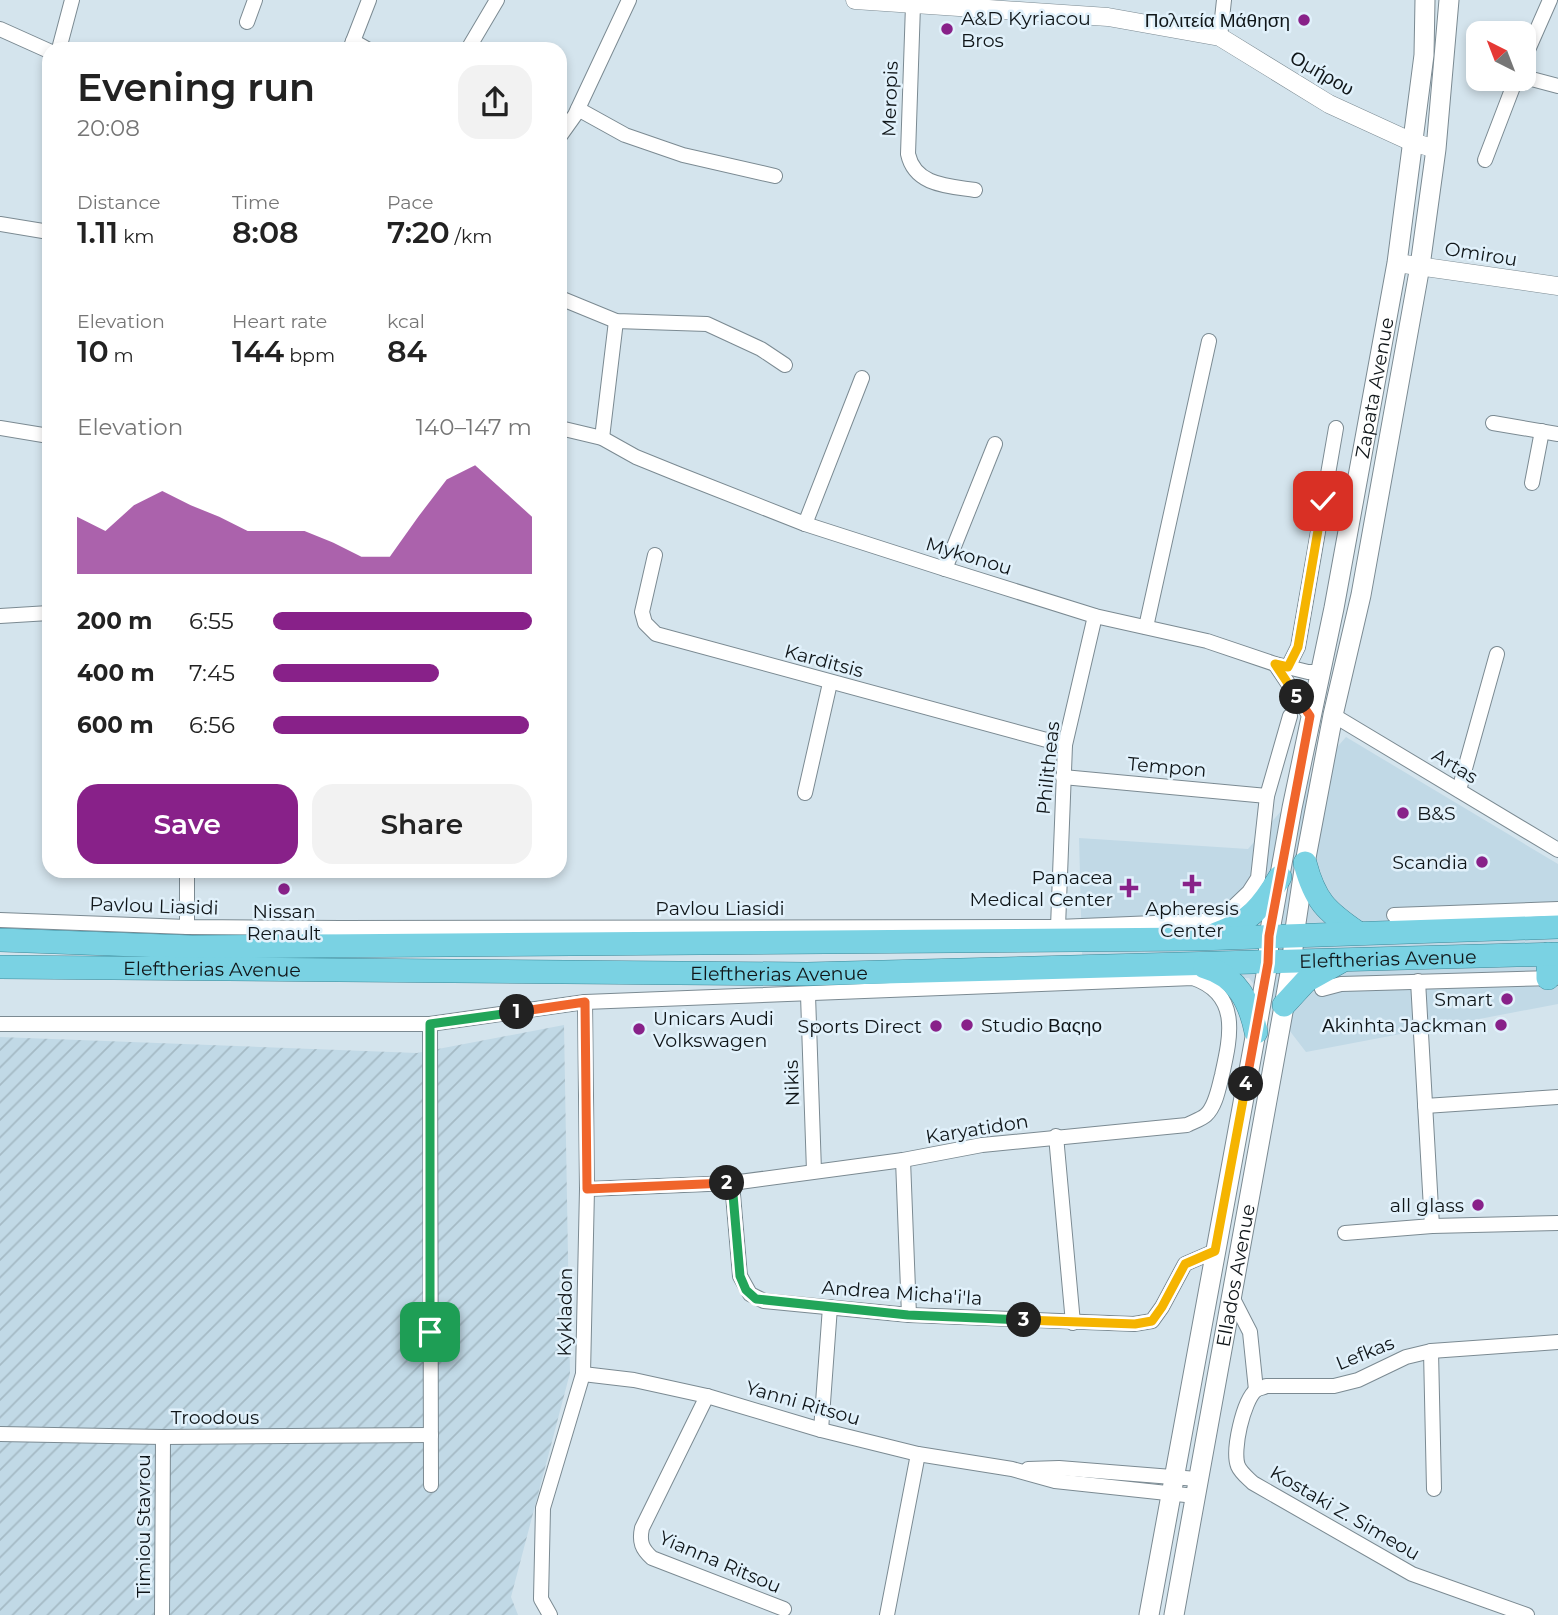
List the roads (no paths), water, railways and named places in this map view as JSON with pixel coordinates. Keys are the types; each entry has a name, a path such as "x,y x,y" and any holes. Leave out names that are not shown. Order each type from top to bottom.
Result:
{"highway":[{"path":"1305,863 1321,904 1329,913 1358,933"},
{"path":"1199,939 1243,923 1267,899 1280,877"},
{"name":"Eleftherias Avenue","path":"0,940 192,947 1199,939 1558,927"},
{"path":"1553,954 1553,978"},
{"name":"Eleftherias Avenue","path":"0,967 807,974 1192,971 1353,958 1553,954"},
{"path":"1284,1005 1306,981 1332,965 1353,958"},
{"path":"1192,971 1226,976 1241,991 1250,1007 1256,1032"}],"main road":[{"name":"Zapata Avenue","path":"1269,936 1280,877 1300,716 1319,672 1334,608 1397,263 1423,55 1425,0"},
{"name":"Zapata Avenue","path":"1294,936 1333,715 1361,595 1420,266 1436,149 1449,0"},
{"name":"Ellados Avenue","path":"1149,1615 1256,1032 1268,963 1269,936"},
{"name":"Ellados Avenue","path":"1174,1615 1292,962 1294,936"}],"street":[{"path":"61,42 72,0"},
{"path":"247,22 255,0"},
{"path":"352,42 369,0"},
{"path":"472,42 497,0"},
{"path":"567,126 578,109 629,0"},
{"name":"Ομήρου","path":"855,0 913,5 1057,7 1220,37 1329,104 1412,142 1436,149"},
{"path":"1220,37 1224,0"},
{"path":"1536,32 1550,0"},
{"name":"Meropis","path":"913,5 908,154 910,165 936,184 975,190"},
{"path":"0,29 42,48"},
{"path":"1536,80 1558,86"},
{"path":"1485,160 1511,91"},
{"path":"578,109 625,135 683,155 775,176"},
{"path":"0,224 42,231"},
{"name":"Omirou","path":"1397,263 1558,286"},
{"path":"567,301 616,321 707,324 761,349 785,365"},
{"path":"601,438 616,321"},
{"path":"1146,627 1209,341"},
{"path":"805,524 862,378"},
{"path":"1493,423 1558,434"},
{"path":"0,428 42,435"},
{"path":"1300,716 1281,666 1298,647 1336,428"},
{"name":"Mykonou","path":"567,430 601,438 636,457 805,524 1095,616 1207,641 1281,666 1319,672"},
{"path":"1532,483 1542,431"},
{"path":"945,569 995,444"},
{"name":"Karditsis","path":"656,555 642,612 645,623 656,634 1065,745"},
{"path":"0,616 42,613"},
{"name":"Philitheas","path":"1058,927 1065,745 1095,616"},
{"path":"1459,790 1497,654"},
{"path":"805,793 830,683"},
{"name":"Artas","path":"1333,715 1558,850"},
{"name":"Pavlou Liasidi","path":"0,920 187,927 438,928 1058,927 1203,921 1227,913 1250,892 1258,878 1267,796 1300,716"},
{"name":"Tempon","path":"1063,778 1267,796"},
{"path":"187,878 187,927"},
{"path":"1394,915 1558,909"},
{"path":"417,945 438,928"},
{"path":"502,928 520,944"},
{"path":"0,1024 430,1024 585,1002 808,995 1192,971"},
{"name":"Karyatidon","path":"587,1189 732,1183 903,1160 982,1145 1187,1125 1207,1115 1218,1091 1230,1042 1230,1022 1222,997 1192,971"},
{"path":"1322,989 1341,984 1553,978"},
{"path":"1418,981 1432,1226"},
{"name":"Nikis","path":"808,995 814,1171"},
{"name":"Kykladon","path":"550,1615 541,1599 543,1508 583,1374 587,1189 585,1002"},
{"path":"430,1024 431,1485"},
{"path":"1425,1106 1558,1097"},
{"path":"1056,1136 1073,1322"},
{"path":"903,1160 908,1315"},
{"name":"Andrea Micha'i'la","path":"732,1183 740,1276 746,1290 756,1299 764,1301 908,1315 1135,1324 1152,1321 1185,1264 1215,1251"},
{"path":"1345,1233 1432,1226 1558,1223"},
{"path":"1231,1295 1250,1332 1256,1390"},
{"path":"821,1430 830,1307"},
{"name":"Lefkas","path":"1256,1390 1266,1386 1334,1386 1358,1380 1406,1357 1431,1351 1558,1342"},
{"path":"1431,1351 1434,1489"},
{"name":"Yanni Ritsou","path":"583,1374 634,1380 708,1396 821,1430 918,1454 1013,1469 1055,1481 1196,1488"},
{"name":"Kostaki Z. Simeou","path":"1256,1390 1243,1417 1236,1456 1241,1472 1253,1483 1412,1574 1527,1615"},
{"name":"Yianna Ritsou","path":"708,1396 642,1528 642,1546 652,1558 784,1609"},
{"name":"Troodous","path":"0,1434 163,1437 431,1435"},
{"name":"Timiou Stavrou","path":"162,1615 163,1437"},
{"path":"889,1615 918,1454"}],"place":[{"name":"Πολιτεία Μάθηση","path":"1304,20"},
{"name":"A&D Kyriacou Bros","path":"947,29"},
{"name":"B&S","path":"1403,813"},
{"name":"Scandia","path":"1482,862"},
{"name":"Apheresis Center","path":"1192,884"},
{"name":"Panacea Medical Center","path":"1129,888"},
{"name":"Nissan Renault","path":"284,889"},
{"name":"Smart","path":"1507,999"},
{"name":"Studio Βαςηο","path":"967,1025"},
{"name":"Αkinhta Jackman","path":"1501,1025"},
{"name":"Sports Direct","path":"936,1026"},
{"name":"Unicars Audi Volkswagen","path":"639,1029"},
{"name":"all glass","path":"1478,1205"}]}
